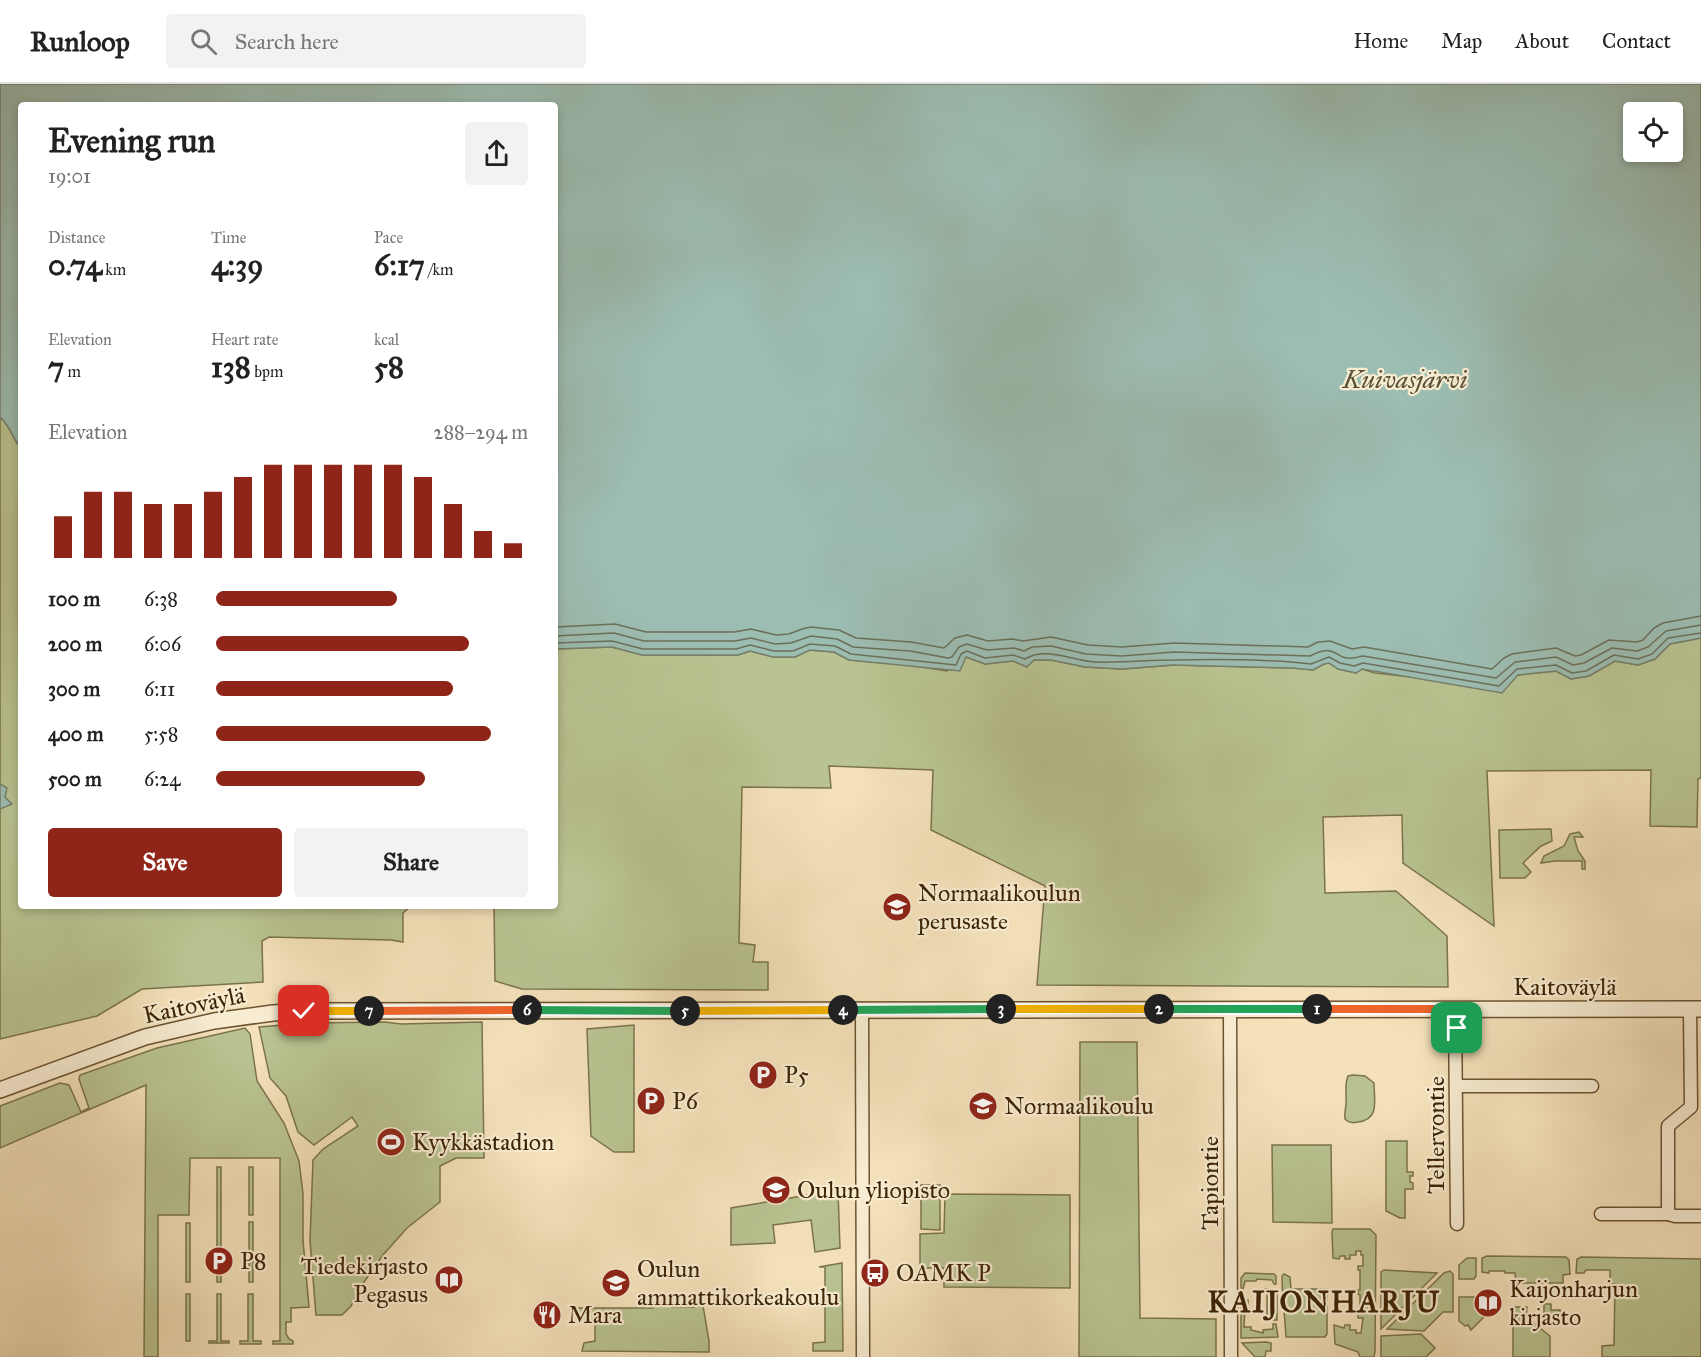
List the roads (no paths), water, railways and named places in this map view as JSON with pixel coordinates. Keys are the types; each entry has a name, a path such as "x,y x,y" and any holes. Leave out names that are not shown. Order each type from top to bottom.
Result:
{"street":[{"name":"Kaitoväylä","path":"0,1090 145,1037 214,1021 273,1012 862,1009 1695,1010"},
{"path":"862,1009 863,1357"},
{"name":"Tapiontie","path":"1230,1009 1231,1357"},
{"name":"Tellervontie","path":"1455,1009 1457,1224"},
{"path":"1668,1214 1668,1126 1691,1107 1695,1010"},
{"path":"1457,1086 1592,1086"},
{"path":"1601,1214 1701,1216"}],"water":[{"name":"Kuivasjärvi","path":"0,84 1701,84 1701,638 1670,644 1655,659 1638,665 1615,661 1589,676 1571,679 1556,671 1518,675 1502,693 1362,669 1356,673 1338,669 1329,663 1313,670 1173,665 1122,669 1085,667 1051,660 1034,660 1027,667 1013,661 985,664 966,657 960,671 849,660 834,652 810,650 795,657 773,657 750,651 738,655 642,655 612,647 558,649 558,102 18,102 18,444 0,417"},
{"path":"0,784 7,788 5,797 12,804 0,809"}],"place":[{"name":"Normaalikoulun perusaste","path":"897,907"},
{"name":"P5","path":"763,1075"},
{"name":"P6","path":"651,1101"},
{"name":"Normaalikoulu","path":"983,1106"},
{"name":"Kyykkästadion","path":"391,1142"},
{"name":"Oulun yliopisto","path":"776,1190"},
{"name":"P8","path":"219,1261"},
{"name":"OAMK P","path":"875,1273"},
{"name":"Tiedekirjasto Pegasus","path":"449,1280"},
{"name":"Oulun ammattikorkeakoulu","path":"616,1283"},
{"name":"Kaijonharjun kirjasto","path":"1488,1303"},
{"name":"Mara","path":"547,1315"}],"district":[{"name":"KAIJONHARJU","path":"1324,1302"}]}
